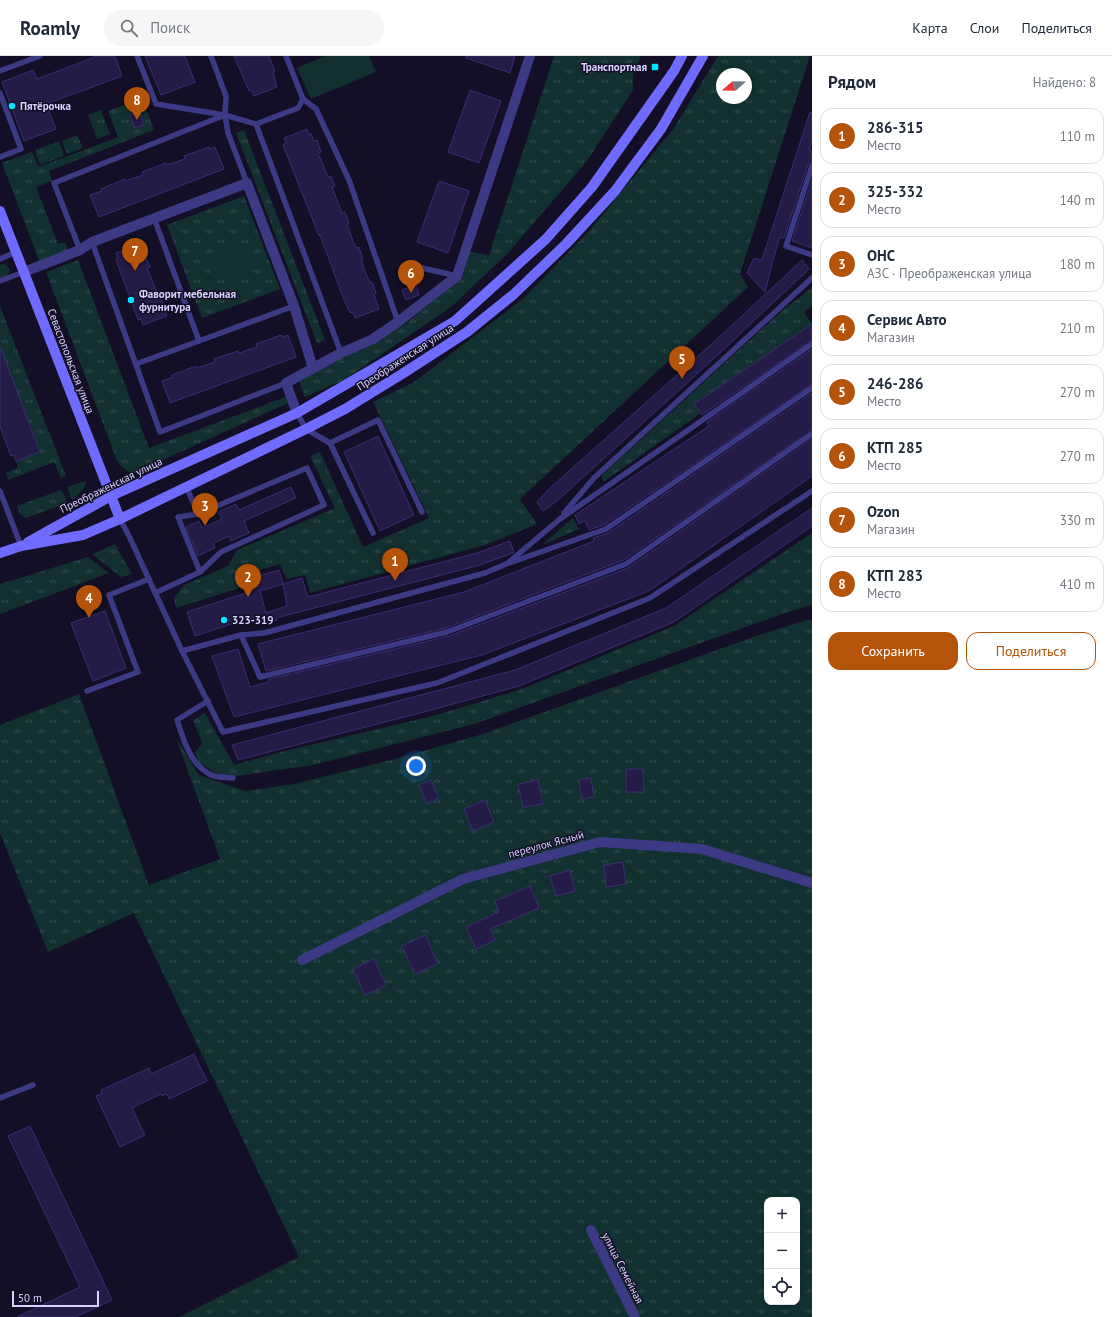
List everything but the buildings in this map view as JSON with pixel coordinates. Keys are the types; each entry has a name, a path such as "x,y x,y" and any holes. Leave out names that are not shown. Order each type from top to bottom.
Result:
{"main road":[{"name":"Преображенская улица","path":"21,546 111,496 297,413 455,321 546,239 592,187 670,77 682,56"},
{"name":"Преображенская улица","path":"0,553 21,546 83,535 120,519 345,409 467,332 514,294 566,244 615,191 660,129 703,56"},
{"name":"Севастопольская улица","path":"0,210 120,519"}],"street":[{"path":"297,413 286,382 341,353 373,339 398,322 457,276 530,56"},
{"path":"24,272 80,250 92,242 247,183 294,306 313,368"},
{"name":"переулок Ясный","path":"302,960 463,879 600,842 702,849 812,882"},
{"name":"улица Семейная","path":"590,1230 635,1317"}],"lane":[{"path":"0,71 40,56"},
{"path":"137,56 156,104 225,115 256,124 298,108 303,99"},
{"path":"211,56 226,96 225,115 228,133 247,183"},
{"path":"286,56 303,99 316,109 349,180 398,322"},
{"path":"0,93 21,149 0,157"},
{"path":"80,250 54,183 225,115"},
{"path":"256,124 341,353"},
{"path":"812,166 786,246 812,255"},
{"path":"154,218 199,341"},
{"path":"92,242 160,432 286,382"},
{"path":"0,258 16,252"},
{"path":"422,268 457,276"},
{"path":"0,281 24,272"},
{"path":"560,518 594,478 812,278"},
{"path":"136,364 294,306"},
{"path":"506,564 560,518 812,344"},
{"path":"182,651 241,635 264,633 485,573 506,564 606,530 812,388"},
{"path":"297,413 306,429 330,443 373,533"},
{"path":"330,443 378,420 422,512"},
{"path":"241,635 260,677 447,632 626,564 812,434"},
{"path":"155,593 200,572 220,552 324,505 307,468 198,514 178,516 200,572"},
{"path":"186,486 198,514"},
{"path":"0,491 21,546"},
{"path":"120,519 182,651 223,732 437,683 650,598 812,491"},
{"path":"87,691 138,672 109,595 149,579"},
{"path":"208,701 177,720 187,748 197,764 212,776 233,778"},
{"path":"0,1098 33,1085"}],"green space":[{"path":"325,56 369,56 376,72 311,99 297,68"},
{"path":"554,56 641,56 633,75 633,90 587,161 506,255 451,307 344,380 305,397 299,381 404,325 462,278 470,252 489,255"},
{"path":"718,56 810,56 740,274 748,287 520,499 537,524 485,545 310,593 305,575 287,579 280,564 243,575 246,586 176,608 174,598 184,585 228,566 237,550 335,508 310,456 320,452 363,547 429,518 373,402 414,382 524,298 589,231 674,128"},
{"path":"142,98 154,130 49,171 52,181 36,187 58,244 65,242 69,252 40,263 2,163 32,152 39,167 118,137 108,111"},
{"path":"101,110 110,134 97,139 88,115"},
{"path":"244,130 325,340 317,343 236,133"},
{"path":"77,135 83,148 67,154 62,141"},
{"path":"59,141 64,156 40,165 35,150"},
{"path":"244,196 280,289 202,318 167,225"},
{"path":"249,244 257,265 214,281 206,260"},
{"path":"78,260 149,448 288,396 290,402 132,474 123,468 117,461 46,272"},
{"path":"0,265 7,265 10,271 8,275 0,278"},
{"path":"812,288 812,306 804,312 812,324 694,404 701,413 603,482 602,475 784,309"},
{"path":"0,306 66,476 61,478 54,462 8,480 6,473 18,468 16,461 40,451 29,421 26,422 0,349"},
{"path":"86,481 83,489 72,500 67,487"},
{"path":"61,490 67,503 26,518 20,514 17,506"},
{"path":"573,518 579,529 542,545"},
{"path":"812,533 812,605 785,613 474,724 313,765 237,776 218,775 199,762 195,753 202,743 193,720 205,713 234,765 281,752 433,716 522,689 674,626"},
{"path":"115,544 132,574 121,577 92,554"},
{"path":"88,557 109,573 0,614 0,584"},
{"path":"807,620 812,620 812,1317 179,1317 299,1257 134,913 48,952 0,833 0,725 79,694 149,885 220,859 176,738 199,775 245,791 294,784 395,759 483,734 759,635"}],"place":[{"name":"Транспортная","path":"655,67"},
{"name":"Пятёрочка","path":"12,106"},
{"name":"КТП 283","path":"137,120"},
{"name":"Ozon","path":"135,271"},
{"name":"КТП 285","path":"411,293"},
{"name":"Фаворит мебельная фурнитура","path":"131,300"},
{"name":"246-286","path":"682,379"},
{"name":"ОНС","path":"205,526"},
{"name":"286-315","path":"395,581"},
{"name":"325-332","path":"248,597"},
{"name":"Сервис Авто","path":"89,618"},
{"name":"323-319","path":"224,620"}]}
